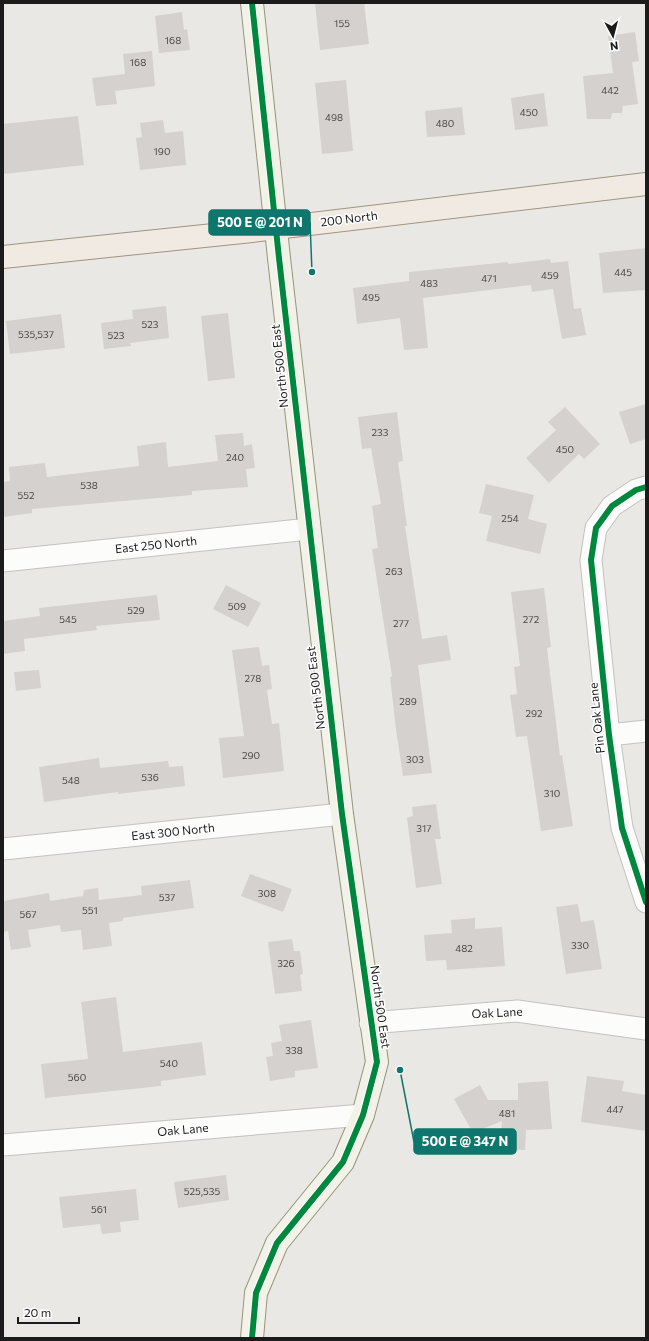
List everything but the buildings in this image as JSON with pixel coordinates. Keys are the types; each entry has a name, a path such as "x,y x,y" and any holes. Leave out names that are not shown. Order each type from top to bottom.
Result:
{"main road":[{"name":"200 North","path":"3,257 276,228 646,184"}],"street":[{"name":"North 500 East","path":"252,3 309,529 342,814 376,1062 363,1115 343,1162 278,1243 256,1293 252,1338"},
{"name":"Pin Oak Lane","path":"646,487 636,490 612,506 596,528 591,560 609,735 622,828 646,902"},
{"name":"East 250 North","path":"3,561 309,529"},
{"path":"609,735 646,731"},
{"name":"East 300 North","path":"3,849 342,814"},
{"name":"Oak Lane","path":"370,1023 517,1010 646,1026"},
{"name":"Oak Lane","path":"3,1145 363,1115"}],"cycle path":[{"path":"252,3 279,258 342,814 377,1062 363,1115 343,1162 277,1243 256,1293 252,1338"},
{"path":"646,487 636,490 612,506 596,528 591,560 609,735 622,828 646,902"}],"place":[{"name":"500 E @ 201 N","path":"312,272"},
{"name":"500 E @ 347 N","path":"400,1070"}]}
